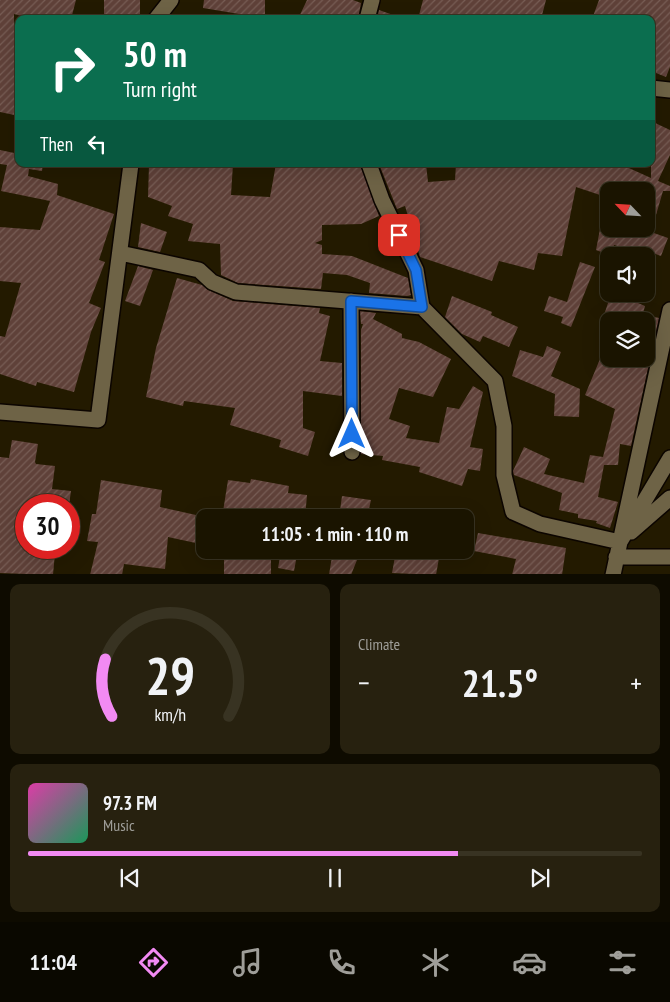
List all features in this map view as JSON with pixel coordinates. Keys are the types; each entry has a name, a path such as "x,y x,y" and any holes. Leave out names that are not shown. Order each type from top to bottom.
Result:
{"street":[{"path":"159,15 171,0"},
{"path":"368,15 372,0"},
{"path":"655,88 670,90"},
{"path":"0,412 98,420 131,167"},
{"path":"371,167 382,200 416,270 422,307 495,381 504,426 504,475 513,512 540,524 620,542"},
{"path":"120,253 199,270 212,282 236,292 422,307"},
{"path":"351,301 352,452"},
{"path":"613,574 670,310"},
{"path":"620,542 670,458"},
{"path":"620,542 670,498"},
{"path":"616,557 670,556"}],"building":[{"path":"0,0 76,0 72,15 14,14 15,115 0,112"},
{"path":"104,0 140,0 140,15 104,15"},
{"path":"204,0 265,0 265,14 239,14 203,8"},
{"path":"307,0 353,0 361,3 359,15 300,15"},
{"path":"423,0 546,0 542,15 419,15"},
{"path":"599,0 670,0 670,67 666,77 655,73 655,15 593,15"},
{"path":"379,10 393,15 378,15"},
{"path":"655,123 670,130 670,155 658,181 670,186 670,191 663,191 655,218 655,182 600,182 600,195 576,187 562,256 538,253 534,270 499,261 492,281 420,257 405,206 397,209 380,167 426,167 428,182 455,180 456,167 627,167 651,178 651,167 655,167"},
{"path":"0,150 15,153 15,167 43,167 42,171 29,169 28,176 58,184 57,195 114,214 99,260 105,262 89,303 101,308 91,332 74,392 37,382 36,386 0,374 0,336 5,337 21,283 0,281 0,227 40,230 50,201 1,191 7,165 0,164"},
{"path":"149,167 233,167 231,195 270,197 275,167 361,167 379,216 361,224 322,225 322,240 315,243 322,245 322,254 352,256 408,278 411,295 369,293 370,283 347,275 323,273 321,289 238,283 221,275 220,244 188,241 193,224 168,216 172,206 148,197"},
{"path":"141,223 167,232 160,252 138,247"},
{"path":"600,229 600,238 655,238 655,233 668,238 661,256 655,254 655,247 621,247 614,245 614,247 600,247 600,252 596,250"},
{"path":"580,262 595,267 571,327 561,323 563,317 544,311 549,296 567,302"},
{"path":"138,266 153,270 140,306 125,301"},
{"path":"177,278 202,285 208,290 233,301 320,308 319,313 330,316 320,361 342,363 342,396 303,391 303,428 315,432 308,456 279,447 281,440 230,425 235,408 184,401 183,406 146,397 156,348"},
{"path":"452,296 492,312 491,315 518,327 509,347 483,336 480,342 462,334 445,317"},
{"path":"608,302 636,302 645,306 643,312 605,312"},
{"path":"360,311 376,313 373,319 402,334 402,338 419,342 451,359 433,397 399,388 389,419 410,426 406,438 439,443 447,407 459,409 473,386 483,392 470,447 483,449 480,471 468,469 462,486 419,472 420,467 382,460 383,456 361,454 361,330 363,324 361,324"},
{"path":"655,317 659,318 655,336"},
{"path":"547,346 561,352 551,376 580,389 579,417 554,416 555,394 512,376 520,350 543,357"},
{"path":"600,359 600,367 648,367 631,446 620,444 618,465 604,465 598,497 618,502 610,528 596,523 597,521 578,518 578,514 559,510 562,493 514,475 513,471 524,447 550,459 544,474 584,483 590,455 603,457 615,409 585,395"},
{"path":"12,440 38,444 36,464 55,466 52,489 71,491 71,494 15,494 15,559 54,559 53,574 0,573 0,457 9,458"},
{"path":"251,479 289,486 288,493 307,495 306,509 223,509 228,480 250,483"},
{"path":"101,480 162,490 160,507 196,515 196,543 168,537 165,569 124,564 122,574 90,574 98,542 87,541 92,514 96,514"},
{"path":"342,496 371,500 369,509 340,509"},
{"path":"478,533 566,548 562,574 512,574 516,559 474,551"},
{"path":"224,559 271,559 271,574 224,574"},
{"path":"280,559 296,559 294,571 278,568"},
{"path":"332,559 357,559 351,574 329,574"},
{"path":"395,559 439,559 436,574 392,573"}],"route":[{"path":"352,434 351,301 422,307 416,270 399,235"}]}
